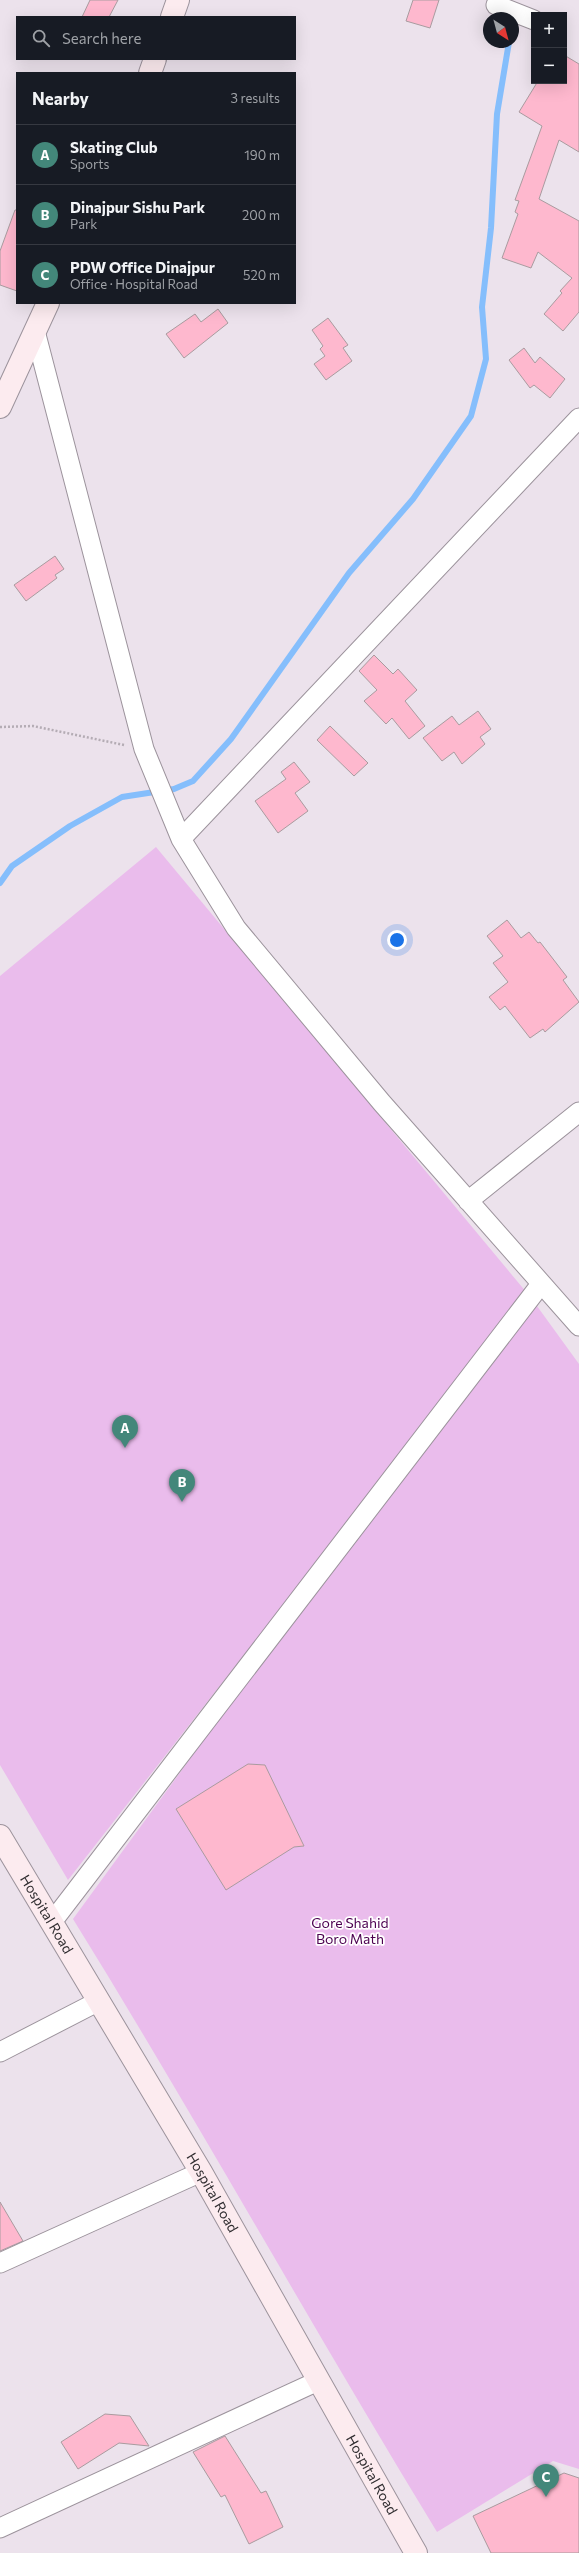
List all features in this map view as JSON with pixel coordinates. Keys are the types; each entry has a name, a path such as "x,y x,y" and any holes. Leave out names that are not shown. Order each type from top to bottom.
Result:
{"main road":[{"path":"172,16 178,0"},
{"path":"150,72 155,60"},
{"path":"0,407 48,304"},
{"name":"Hospital Road","path":"0,1836 201,2172 416,2553"}],"street":[{"path":"496,5 531,19"},
{"path":"35,331 144,749 181,839 236,928 382,1103 579,1326"},
{"path":"181,839 579,418"},
{"path":"468,1201 579,1112"},
{"path":"52,1922 541,1284"},
{"path":"0,2052 99,2001"},
{"path":"0,2263 201,2172"},
{"path":"0,2528 318,2381"}],"path":[{"path":"0,727 33,726 144,749"}],"green space":[{"path":"156,847 527,1293 68,1880 0,1765 0,976"},
{"name":"Gore Shahid Boro Math","path":"529,1295 579,1364 579,2469 553,2461 437,2532 345,2379 165,2071 73,1919"}],"building":[{"path":"90,0 118,0 110,16 82,16"},
{"path":"413,0 439,0 430,28 406,21"},
{"path":"567,57 579,64 579,152 559,140 539,199 579,221 579,312 563,331 544,314 562,293 560,291 572,278 538,252 531,268 502,258 518,214 515,212 519,201 515,200 542,126 519,112 536,84 567,84"},
{"path":"16,210 16,291 0,285 0,251"},
{"path":"218,309 228,323 184,358 166,334 195,314 201,322"},
{"path":"328,318 348,345 343,348 352,361 326,380 314,364 325,356 320,349 323,346 312,330"},
{"path":"524,348 535,363 540,357 565,379 550,398 534,385 530,388 509,360"},
{"path":"55,556 64,569 55,575 57,578 26,601 14,585"},
{"path":"374,655 393,674 398,669 417,690 405,701 425,726 409,739 392,718 386,724 364,701 377,690 359,671"},
{"path":"478,711 491,729 480,737 485,744 462,764 454,752 442,761 423,738 452,716 459,725"},
{"path":"330,726 368,763 354,776 317,740"},
{"path":"294,762 310,782 295,793 308,811 278,833 255,801 286,779 281,772"},
{"path":"507,920 521,938 529,932 538,943 540,942 567,977 563,980 579,1002 545,1032 543,1029 530,1038 505,1006 500,1010 489,997 508,982 493,963 503,956 487,936"},
{"path":"248,1764 265,1765 304,1846 294,1847 226,1890 176,1809"},
{"path":"0,2202 23,2241 0,2251"},
{"path":"105,2414 130,2416 149,2446 119,2443 78,2469 61,2442"},
{"path":"225,2436 261,2493 266,2491 283,2527 249,2544 225,2495 221,2497 193,2452"},
{"path":"564,2473 579,2478 579,2553 491,2553 473,2516"}],"waterway":[{"path":"0,883 12,866 70,826 122,797 174,789 193,781 231,739 349,573 413,499 471,416 486,359 482,307 491,228 497,114 508,48"}],"place":[{"name":"Skating Club","path":"125,1448"},
{"name":"Dinajpur Sishu Park","path":"182,1502"},
{"name":"PDW Office Dinajpur","path":"546,2497"}]}
